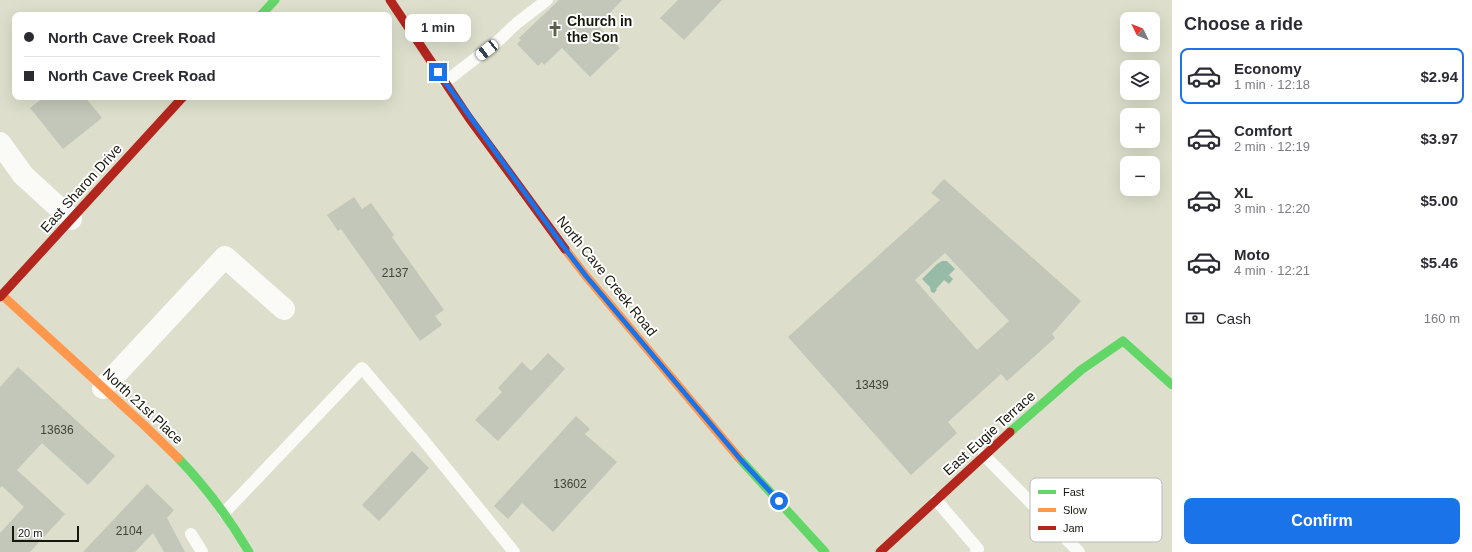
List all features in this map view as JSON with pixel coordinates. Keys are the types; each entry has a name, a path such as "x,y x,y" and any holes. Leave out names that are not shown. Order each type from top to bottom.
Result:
{"street":[{"path":"264,12 275,0"},
{"name":"North Cave Creek Road","path":"390,0 415,40 586,276 741,460 824,552"},
{"name":"East Sharon Drive","path":"1,296 180,100"},
{"path":"0,143 23,175 71,219"},
{"path":"103,388 225,257 284,309"},
{"name":"North 21st Place","path":"1,296 161,441 203,484 237,530 249,552"},
{"name":"East Eugie Terrace","path":"880,552 984,455 1081,370 1123,342 1172,385"}],"lane":[{"path":"445,82 498,41 517,23 547,0"},
{"path":"224,513 362,368 425,442 514,552"},
{"path":"984,455 1030,502"},
{"path":"936,500 978,550 976,552"},
{"path":"191,534 202,552"},
{"path":"1069,542 1079,552"}],"shaded area":[{"path":"942,261 947,261 955,269 949,275 953,279 949,284 944,280 934,293 931,292 930,287 922,279"}],"building":[{"path":"559,0 622,0 598,26 620,48 590,77 562,48 544,65 542,62 538,66 517,44 521,40 519,38"},
{"path":"678,0 722,0 684,40 660,18"},
{"path":"40,100 87,100 102,118 63,149 30,108"},
{"path":"944,179 1081,301 1052,334 1055,338 1007,381 1001,374 948,422 957,433 911,475 788,337 940,200 931,193","holes":["945,253 1009,321 977,350 915,280"]},
{"path":"354,197 362,209 371,203 394,235 392,237 444,310 435,316 442,325 420,341 341,229 338,231 327,215"},
{"path":"548,353 565,369 498,441 475,420 502,392 498,388 522,362 531,371"},
{"path":"18,367 115,456 88,485 42,443 17,470 65,514 30,552 0,552 0,533 24,507 2,486 0,488 0,387"},
{"path":"576,416 590,429 585,434 617,462 553,532 522,503 508,519 494,506"},
{"path":"412,451 429,468 379,521 362,505"},
{"path":"147,484 174,510 167,518 185,552 164,552 153,533 135,552 83,552"}],"traffic: fast":[{"path":"264,12 275,0"},
{"path":"1010,432 1081,370 1123,341 1172,385"},
{"path":"178,458 216,503 249,552"},
{"path":"739,458 825,552"}],"traffic: slow":[{"path":"565,249 739,458"},
{"path":"2,295 178,458"}],"traffic: jam":[{"path":"390,0 469,118 565,249"},
{"path":"0,297 180,100"},
{"path":"880,552 1010,432"}],"place":[{"name":"Church in the Son","path":"555,29"}],"route":[{"path":"438,72 586,276 741,460 779,501"}]}
